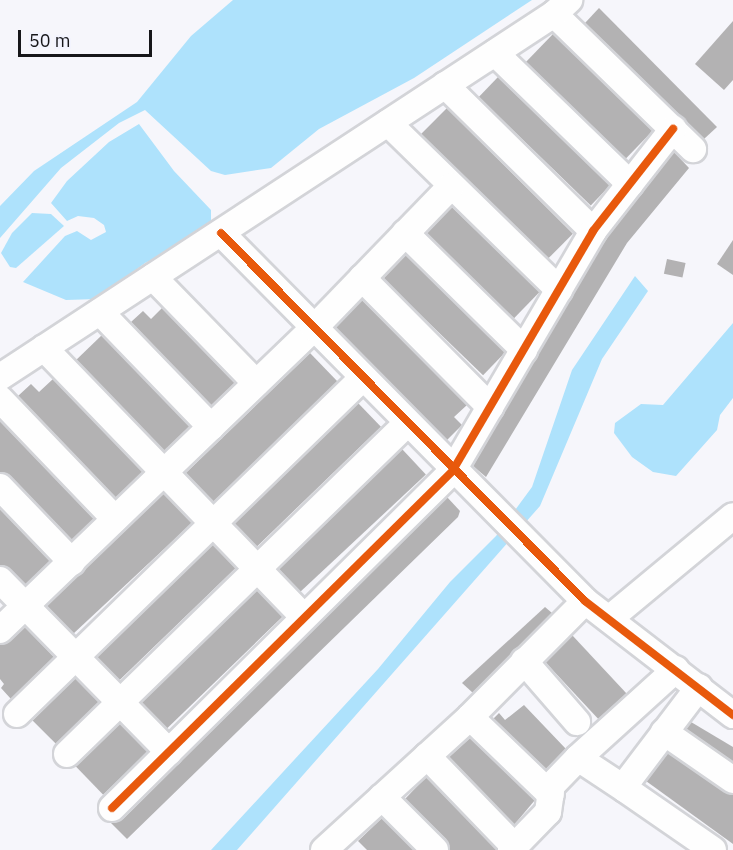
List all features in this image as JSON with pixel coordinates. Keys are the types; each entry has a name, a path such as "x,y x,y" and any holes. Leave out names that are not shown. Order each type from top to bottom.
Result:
{"street":[{"path":"0,377 562,7 693,149"},
{"path":"495,53 630,184"},
{"path":"445,86 593,231"},
{"path":"388,123 558,290"},
{"path":"112,808 453,470 593,231 673,129"},
{"path":"0,630 314,328 451,186"},
{"path":"221,233 585,601 733,715"},
{"path":"405,233 524,350"},
{"path":"153,277 256,383"},
{"path":"362,278 490,407"},
{"path":"100,312 211,426"},
{"path":"44,348 304,618"},
{"path":"17,714 363,378"},
{"path":"0,399 115,519"},
{"path":"67,754 407,423"},
{"path":"0,487 72,561"},
{"path":"609,619 733,516"},
{"path":"0,580 169,752"},
{"path":"324,850 470,717 585,601"},
{"path":"524,662 577,722"},
{"path":"427,756 513,848 548,812 552,785 578,758 676,669"},
{"path":"626,789 664,732 699,687"},
{"path":"470,717 551,795"},
{"path":"664,732 733,780"},
{"path":"578,758 713,850"},
{"path":"382,797 435,850"}],"water":[{"path":"233,0 532,0 414,78 319,129 271,168 225,175 211,171 145,110 119,123 61,168 0,238 0,206 34,171 137,102 191,36"},
{"path":"139,124 174,171 211,210 211,221 187,243 145,263 97,299 66,300 23,282 65,236 77,231 91,240 106,232 104,225 94,218 78,216 67,221 51,203 67,181 109,142"},
{"path":"32,213 51,214 64,226 16,268 10,267 1,253 12,233"},
{"path":"635,276 648,291 602,359 540,506 237,850 211,850 378,669 450,582 496,536 532,487 572,370"},
{"path":"733,323 733,398 720,415 717,430 676,476 653,472 632,457 614,433 615,423 641,404 663,405"}],"building":[{"path":"599,8 717,127 704,139 585,23"},
{"path":"733,21 733,80 724,90 695,64"},
{"path":"553,34 653,131 625,159 525,63"},
{"path":"498,77 610,185 591,206 479,97"},
{"path":"447,108 573,234 547,260 421,134"},
{"path":"674,152 689,168 627,243 486,477 473,466 605,239"},
{"path":"452,207 540,292 514,318 426,234"},
{"path":"733,240 733,275 717,264"},
{"path":"406,255 506,352 483,375 383,279"},
{"path":"667,259 686,263 682,278 664,274"},
{"path":"362,300 467,405 454,417 462,425 447,440 335,327"},
{"path":"162,308 235,383 211,406 131,322 143,311 151,319"},
{"path":"102,335 190,426 164,451 76,360"},
{"path":"310,353 338,382 213,502 186,473"},
{"path":"53,379 143,472 116,498 18,396 31,384 39,392"},
{"path":"358,403 381,427 256,547 234,523"},
{"path":"0,421 94,519 72,540 11,477 0,472"},
{"path":"402,449 426,475 300,592 276,566"},
{"path":"164,493 192,523 73,634 45,604"},
{"path":"447,497 460,511 458,517 127,839 111,823 123,819"},
{"path":"0,509 50,561 26,585 10,569 0,565"},
{"path":"213,544 236,568 119,680 96,657"},
{"path":"257,590 283,617 166,729 140,703"},
{"path":"545,607 552,613 473,693 462,683"},
{"path":"25,627 54,657 11,699 1,688 4,684 0,679 0,645"},
{"path":"572,635 627,694 599,719 544,661"},
{"path":"75,678 99,702 57,744 33,720"},
{"path":"524,705 566,749 546,769 493,719 499,713 505,720"},
{"path":"691,722 733,747 733,762 686,729"},
{"path":"120,723 148,752 103,795 75,766"},
{"path":"470,738 535,800 514,825 449,757"},
{"path":"668,753 733,795 733,844 646,781"},
{"path":"426,777 496,850 450,850 446,839 405,799"},
{"path":"382,818 414,850 367,850 358,841"}],"cycle path":[{"path":"112,808 453,470 593,231 673,129"},
{"path":"221,233 585,601 733,715"}]}
